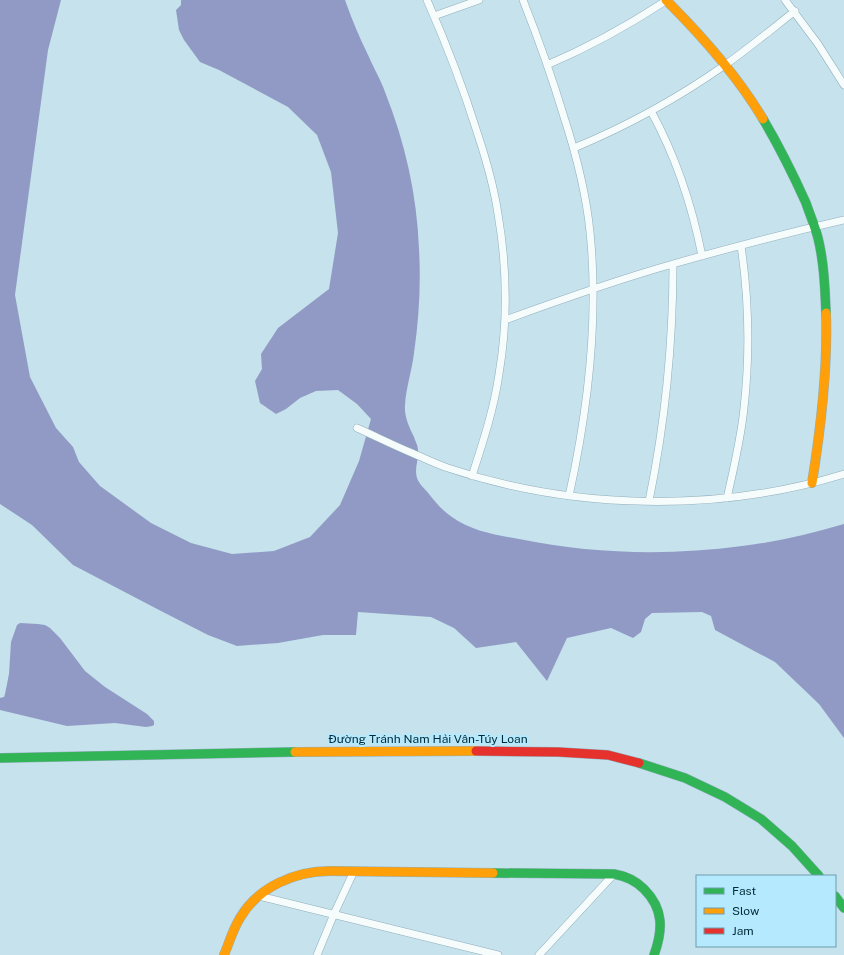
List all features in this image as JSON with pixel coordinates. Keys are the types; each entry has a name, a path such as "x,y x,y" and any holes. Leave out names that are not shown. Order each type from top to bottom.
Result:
{"main road":[{"path":"667,0 725,65 748,96 778,144 789,165 799,186 814,227 818,241 824,281 826,313 826,379 822,422 812,483"},
{"name":"Đường Tránh Nam Hải Vân-Túy Loan","path":"0,758 323,751 558,752 608,756 644,764 685,778 725,797 761,819 792,846 817,875"},
{"path":"224,955 240,919 249,906 259,896 278,883 297,875 313,872 354,871 614,874 627,877 648,892 656,903 661,928 658,946 654,955"},
{"path":"836,897 844,908"}],"street":[{"path":"427,0 462,88 483,151 498,213 503,246 506,297 502,351 497,387 486,431 472,476"},
{"path":"434,16 479,0"},
{"path":"523,0 547,65 574,148 588,214 592,259 592,329 587,389 578,455 569,496"},
{"path":"547,65 599,41 667,0"},
{"path":"785,0 795,11 818,44 844,85"},
{"path":"574,148 608,133 682,93 725,65 795,11"},
{"path":"651,111 668,146 680,176 692,211 702,256"},
{"path":"505,320 593,289 673,264 844,220"},
{"path":"727,498 741,431 748,350 747,308 741,246"},
{"path":"649,501 660,444 667,385 672,322 673,264"},
{"path":"357,428 447,468 472,476 531,490 608,500 649,501 727,498 782,490 844,474"},
{"path":"317,955 354,871"},
{"path":"539,955 614,874"},
{"path":"259,896 498,955"}],"water":[{"path":"0,0 61,0 48,50 15,295 30,377 56,428 73,447 79,462 100,486 151,523 191,543 232,554 274,551 310,537 340,505 359,461 371,419 357,404 338,390 316,391 300,398 286,409 276,414 260,403 255,381 262,369 261,354 278,328 329,289 338,233 331,172 317,135 288,107 219,70 200,62 184,40 179,30 176,10 181,5 181,0 345,0 362,43 382,83 404,149 413,189 418,229 420,288 416,340 405,413 418,448 416,471 419,482 445,512 467,526 502,536 574,548 630,552 714,549 780,540 844,524 844,738 819,704 775,662 715,630 711,616 702,612 652,613 645,619 641,632 633,638 611,628 567,638 547,681 516,642 476,648 454,628 431,617 358,612 356,635 323,635 278,643 237,646 208,635 73,565 32,525 0,504"},
{"path":"20,623 45,625 50,628 60,638 85,671 105,687 147,714 154,721 154,725 146,727 115,723 67,726 0,710 0,698 4,697 9,674 11,642 17,625"}],"traffic: fast":[{"path":"763,119 796,181 806,203 818,238 823,266 826,313"},
{"path":"0,758 295,752"},
{"path":"639,763 685,778 725,797 761,819 792,846 818,875"},
{"path":"493,873 614,874 630,879 641,886 651,897 658,912 660,928 654,955"},
{"path":"836,897 844,908"}],"traffic: slow":[{"path":"666,0 718,56 742,87 763,119"},
{"path":"812,483 823,398 826,356 826,313"},
{"path":"295,752 476,751"},
{"path":"224,955 235,927 248,907 267,890 279,883 304,874 330,871 493,873"}],"traffic: jam":[{"path":"476,751 558,752 608,755 639,763"}]}
